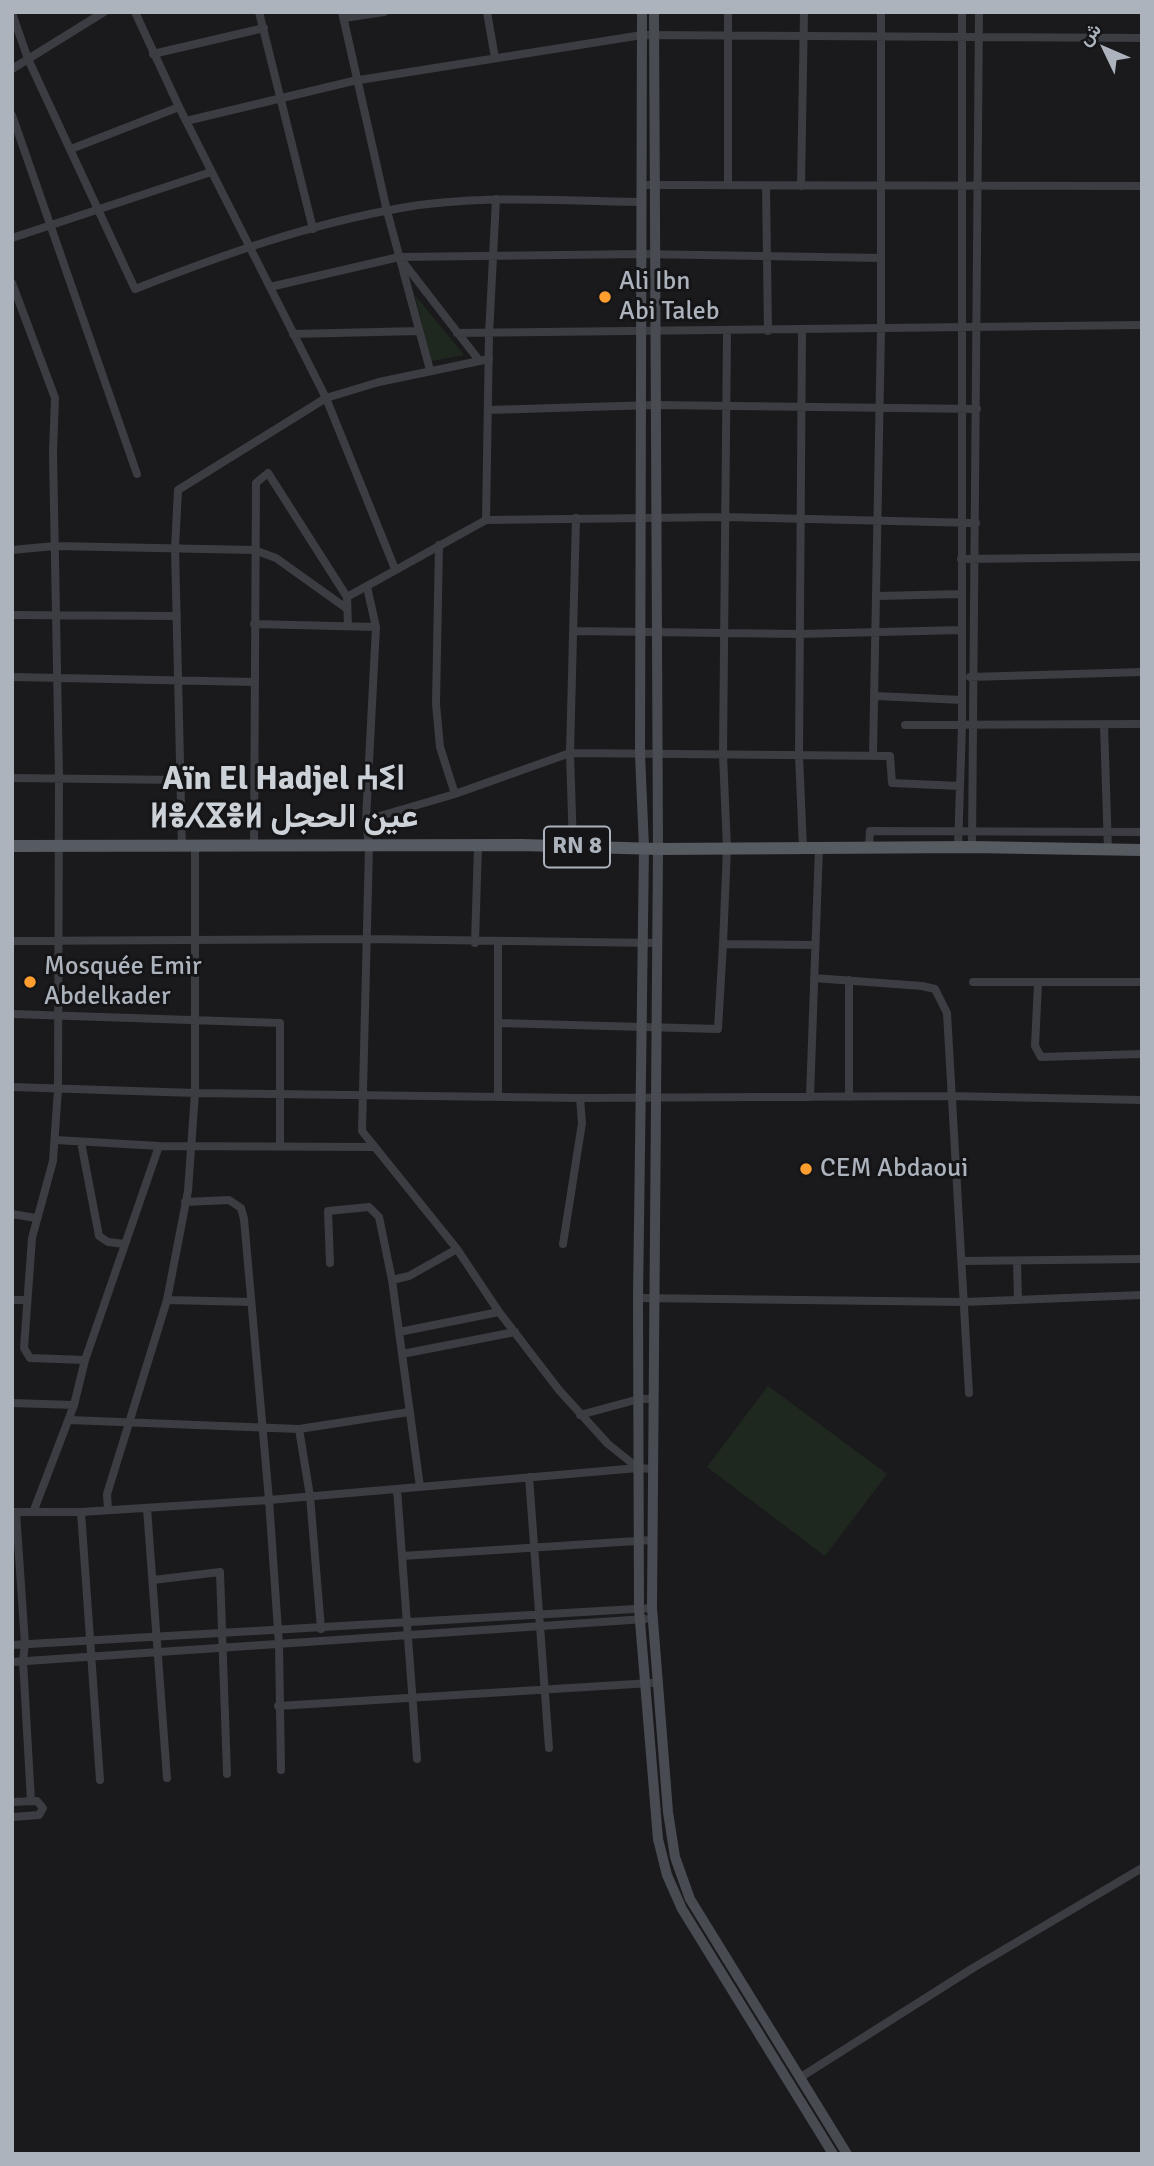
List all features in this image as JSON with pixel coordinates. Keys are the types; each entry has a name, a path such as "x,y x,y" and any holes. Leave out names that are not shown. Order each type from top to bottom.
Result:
{"main road":[{"path":"642,12 640,754 644,848 638,1298 638,1541 639,1614 658,1839 667,1875 682,1909 833,2154"},
{"path":"654,12 655,754 658,849 652,1298 652,1614 668,1812 675,1857 690,1899 847,2154"},
{"name":"RN 8","path":"12,846 478,846 658,849 972,847 1142,850"}],"street":[{"path":"12,69 104,12"},
{"path":"135,12 211,172 326,398 395,569"},
{"path":"259,12 313,229"},
{"path":"384,12 343,15 387,211 430,370"},
{"path":"487,12 495,58"},
{"path":"728,185 729,12"},
{"path":"801,186 804,12"},
{"path":"873,755 878,633 881,12"},
{"path":"958,848 962,726 962,12"},
{"path":"972,847 979,12"},
{"path":"12,13 28,59 135,289 248,245 387,211 496,199 642,202"},
{"path":"153,54 264,28"},
{"path":"186,121 358,80 642,35 1142,38"},
{"path":"71,149 179,107"},
{"path":"12,115 137,474"},
{"path":"12,238 211,172"},
{"path":"642,185 1142,186"},
{"path":"766,186 768,331"},
{"path":"486,520 489,335 496,199"},
{"path":"270,287 399,257 654,254 881,258"},
{"path":"399,257 478,359"},
{"path":"12,283 55,398 60,847 58,1089 56,1140 36,1218 24,1348 26,1354 36,1359 85,1360"},
{"path":"457,333 489,335 961,329 978,325 1142,325"},
{"path":"802,330 799,755 803,848"},
{"path":"293,334 419,331"},
{"path":"498,1023 718,1029 727,848 723,755 727,331"},
{"path":"107,1510 107,1494 132,1422 167,1300 185,1202 195,1093 195,942 180,780 175,548 178,490 326,398 430,370 489,359"},
{"path":"488,410 655,405 977,410"},
{"path":"254,848 256,483 268,473 347,597 348,626"},
{"path":"347,597 486,520 656,520 726,517 976,523"},
{"path":"573,847 570,753 576,518"},
{"path":"439,545 436,704 440,747 454,794"},
{"path":"12,550 55,546 254,550 276,558 346,608"},
{"path":"961,559 976,561 1142,557"},
{"path":"368,587 376,627 366,821 369,846 368,939 362,1131 457,1249 499,1312 580,1415 608,1444 638,1468"},
{"path":"878,596 961,594"},
{"path":"12,615 177,616"},
{"path":"254,624 376,627"},
{"path":"574,631 799,634 961,630"},
{"path":"962,677 1142,672"},
{"path":"12,677 254,682"},
{"path":"876,696 962,700"},
{"path":"905,725 1142,724"},
{"path":"1104,725 1108,850"},
{"path":"366,821 454,794 570,753 890,756 892,783 960,786"},
{"path":"12,778 180,780"},
{"path":"869,847 870,831 1142,832"},
{"path":"475,943 478,846"},
{"path":"810,1097 819,847"},
{"path":"12,941 368,939 475,943 657,943"},
{"path":"498,943 498,1095"},
{"path":"723,944 815,945"},
{"path":"814,978 849,979 935,989 947,1013 949,1096 969,1393"},
{"path":"849,979 849,1097"},
{"path":"974,982 1142,982"},
{"path":"1038,984 1035,1046 1041,1057 1142,1054"},
{"path":"12,1014 59,1018 280,1023 280,1146"},
{"path":"12,1087 195,1093 580,1098 949,1096 1142,1100"},
{"path":"563,1244 582,1123 580,1098"},
{"path":"56,1140 159,1146 373,1147"},
{"path":"81,1142 99,1236 108,1242 125,1244"},
{"path":"34,1510 75,1405 85,1360 159,1146"},
{"path":"185,1202 229,1200 241,1208 269,1500 279,1645 281,1770"},
{"path":"330,1263 328,1211 369,1207 379,1217 392,1280 420,1487"},
{"path":"12,1213 36,1218"},
{"path":"392,1280 409,1276 457,1249"},
{"path":"962,1261 1142,1259"},
{"path":"1017,1261 1018,1300"},
{"path":"638,1298 964,1302 1142,1295"},
{"path":"12,1300 27,1300"},
{"path":"167,1300 251,1302"},
{"path":"399,1332 499,1312"},
{"path":"402,1354 516,1332"},
{"path":"580,1415 639,1399 653,1399"},
{"path":"12,1403 75,1405"},
{"path":"69,1420 299,1429 409,1412"},
{"path":"299,1429 310,1496 321,1629"},
{"path":"31,1801 23,1661 25,1644 14,1512 81,1512 269,1500 638,1468 652,1469"},
{"path":"529,1477 549,1748"},
{"path":"397,1489 417,1759"},
{"path":"147,1508 167,1778"},
{"path":"81,1512 88,1642 92,1657 100,1780"},
{"path":"402,1556 652,1540"},
{"path":"153,1580 220,1572 227,1774"},
{"path":"12,1662 540,1626 639,1614"},
{"path":"12,1645 539,1616 652,1614"},
{"path":"278,1706 657,1682"},
{"path":"12,1802 31,1801 41,1804 40,1814 12,1817"},
{"path":"802,2077 973,1968 1142,1868"}],"shaded area":[{"path":"415,295 464,355 431,361"},
{"path":"768,1386 887,1474 825,1556 707,1467"}],"place":[{"name":"Ali Ibn Abi Taleb","path":"605,297"},
{"name":"Mosquée Emir Abdelkader","path":"30,982"},
{"name":"CEM Abdaoui","path":"806,1169"}],"district":[{"name":"Aïn El Hadjel ⵄⵉⵏ ⵍⴻⵃⴵⴻⵍ عين الحجل","path":"284,799"}]}
